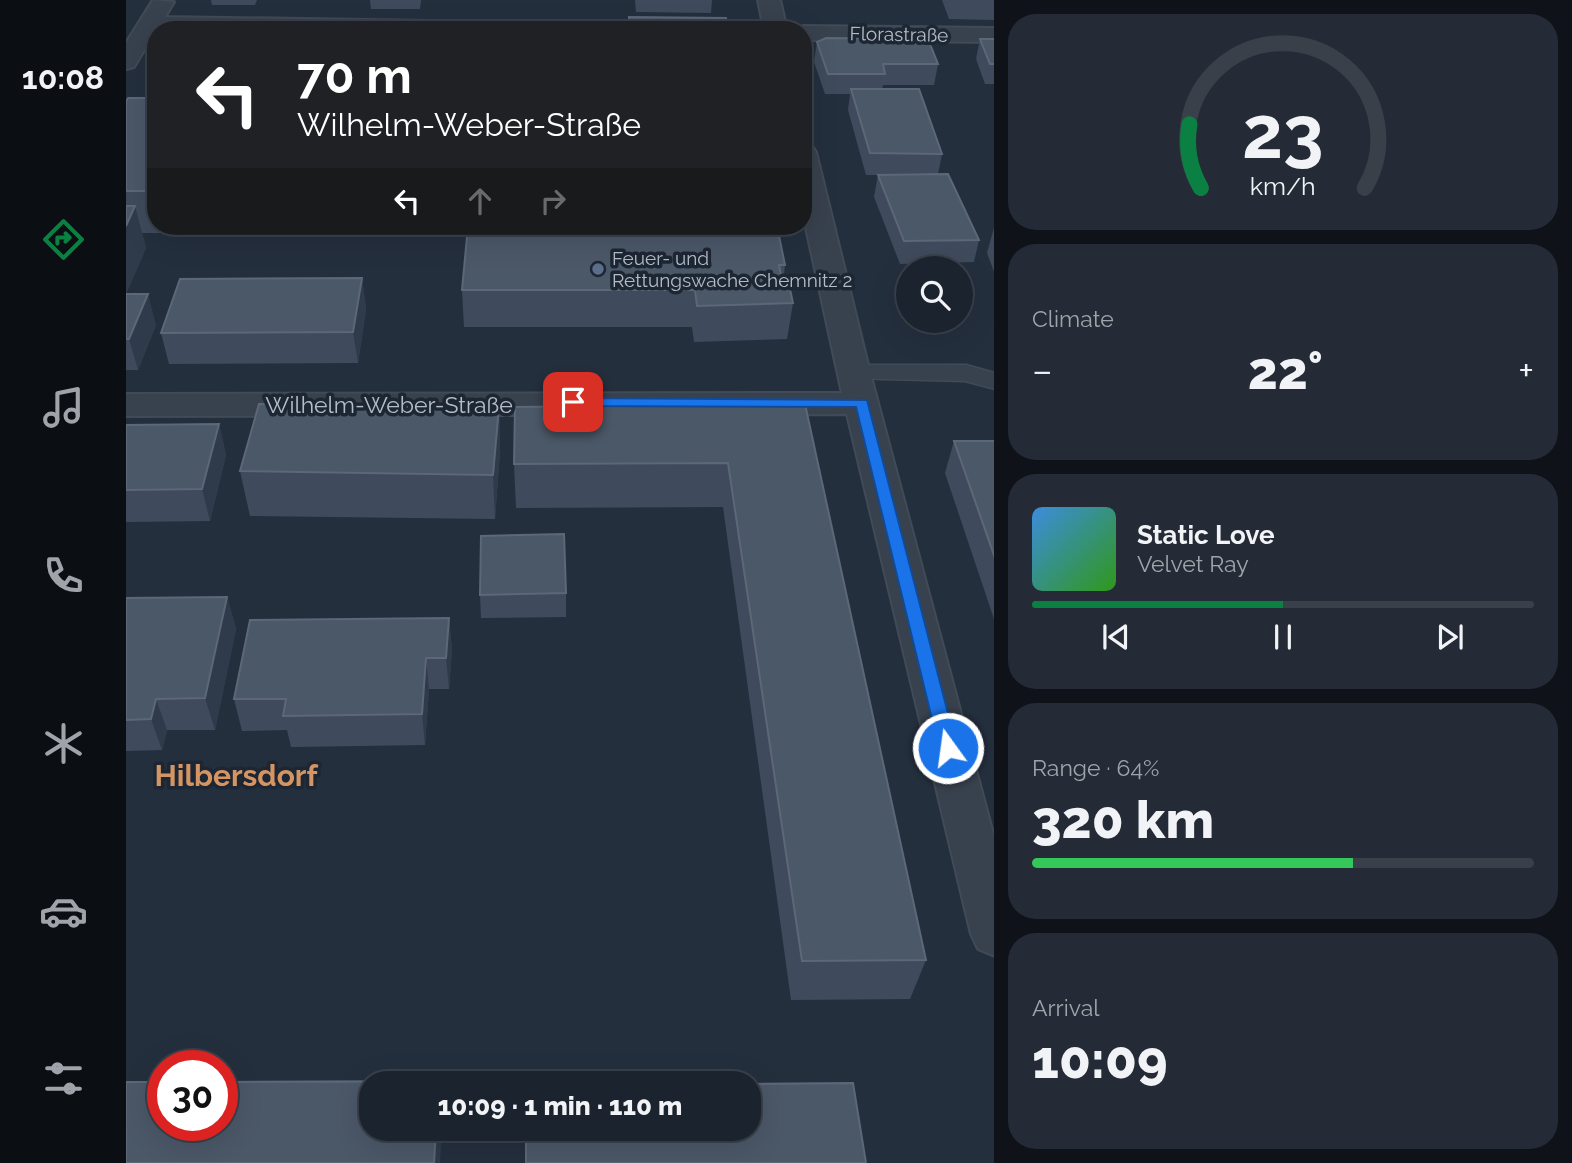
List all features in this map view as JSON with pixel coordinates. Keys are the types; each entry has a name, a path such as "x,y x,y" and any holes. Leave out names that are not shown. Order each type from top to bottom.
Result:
{"street":[{"path":"152,21 164,0"},
{"path":"769,0 774,21"},
{"path":"126,62 147,29"},
{"name":"Florastraße","path":"812,33 994,35"},
{"path":"812,191 858,388 994,930"},
{"name":"Wilhelm-Weber-Straße","path":"126,405 858,388"}],"lane":[{"path":"858,388 967,373 994,381"}],"building":[{"path":"629,17 726,18 726,21 629,21"},
{"path":"826,38 928,39 938,64 883,64 885,74 828,74 817,42"},
{"path":"980,39 994,39 994,64 990,64"},
{"path":"851,89 919,89 942,154 870,153"},
{"path":"128,98 147,98 147,191 126,191"},
{"path":"948,174 979,240 904,241 878,175"},
{"path":"126,206 135,206 126,226"},
{"path":"467,235 779,235 785,265 779,265 781,275 787,275 793,303 697,306 695,290 462,290"},
{"path":"362,278 353,332 161,333 180,279"},
{"path":"126,294 148,294 129,339 126,339"},
{"path":"259,404 499,407 493,475 240,471"},
{"path":"805,404 926,960 802,961 728,463 514,464 515,407"},
{"path":"219,424 202,489 126,490 126,425"},
{"path":"954,441 994,441 994,555"},
{"path":"564,534 566,593 480,595 481,536"},
{"path":"227,597 205,698 156,699 151,719 126,720 126,598"},
{"path":"449,618 446,658 426,658 422,714 283,716 286,699 234,699 250,620"},
{"path":"359,1081 359,1141 435,1141 434,1163 126,1163 126,1082 147,1082 147,1141 238,1141 238,1082"},
{"path":"853,1083 866,1163 526,1163 526,1141 761,1141 761,1084"}],"place":[{"name":"Feuer- und Rettungswache Chemnitz 2","path":"598,269"}],"district":[{"name":"Hilbersdorf","path":"236,775"}],"route":[{"path":"573,402 862,403 948,748"}]}
